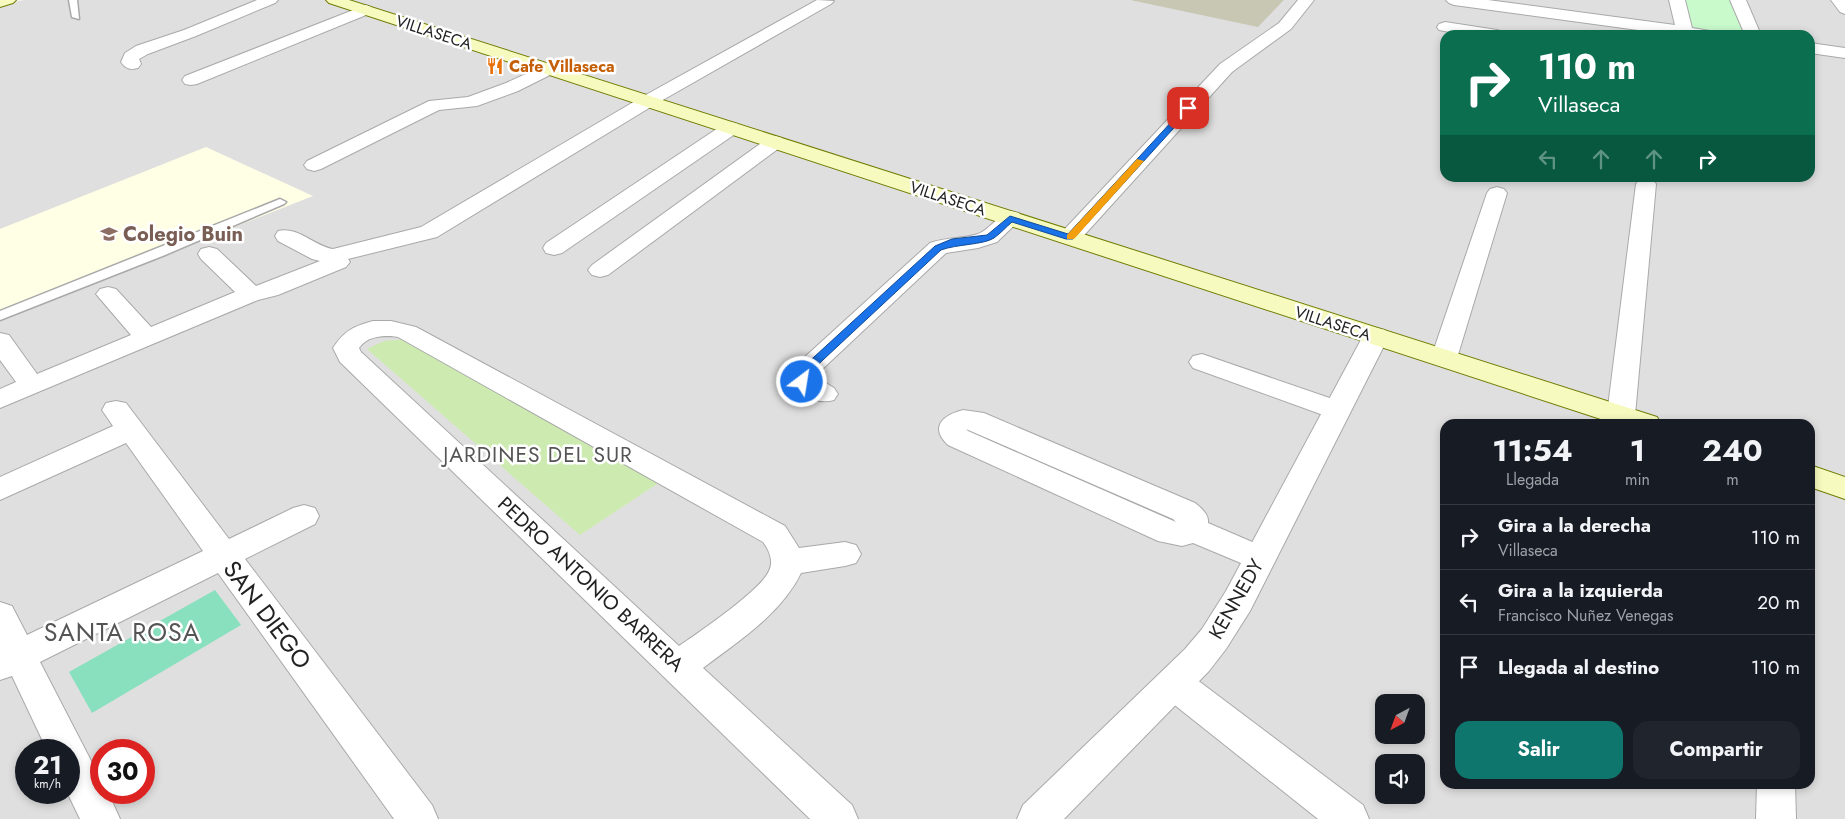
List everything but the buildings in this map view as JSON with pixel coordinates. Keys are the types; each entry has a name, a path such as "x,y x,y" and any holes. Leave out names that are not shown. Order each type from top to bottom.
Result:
{"main road":[{"path":"0,2 8,0"},
{"name":"VILLASECA","path":"334,0 1633,419"},
{"path":"1815,478 1845,488"}],"street":[{"path":"132,64 130,62 131,57 142,50 190,34 270,0"},
{"path":"1070,238 1226,68 1285,26 1306,0"},
{"path":"1454,0 1565,8 1676,30"},
{"path":"1677,0 1685,30"},
{"path":"1738,0 1751,30"},
{"path":"286,236 320,254 332,256 423,235 648,101 826,1"},
{"path":"189,79 363,9"},
{"path":"1445,28 1460,30"},
{"path":"1815,49 1845,53"},
{"path":"314,165 435,105 470,102 512,87 548,69"},
{"path":"554,248 731,128"},
{"path":"600,270 775,142"},
{"path":"1621,415 1646,184"},
{"path":"1444,358 1497,194"},
{"path":"824,394 802,382 802,374 812,364 938,248 952,242 990,237 1010,218"},
{"path":"209,254 252,294"},
{"path":"0,400 252,294 270,290 338,262"},
{"path":"108,294 147,338"},
{"name":"PEDRO ANTONIO BARRERA","path":"787,562 781,542 774,534 407,332 390,328 374,329 358,335 346,348 349,356 838,819"},
{"name":"KENNEDY","path":"1051,815 1175,684 1214,639 1238,601 1376,336"},
{"path":"0,341 32,386"},
{"path":"1202,362 1337,411"},
{"name":"SAN DIEGO","path":"0,490 123,420 418,819"},
{"path":"1058,470 1169,532 1182,534 1192,529 1260,558"},
{"path":"10,660 304,516"},
{"path":"678,667 774,591 785,572 787,562 845,554"},
{"path":"0,616 10,660 59,739"},
{"path":"1175,684 1349,819"},
{"path":"80,778 100,819"},
{"path":"1776,789 1776,819"}],"lane":[{"path":"74,0 76,17"},
{"path":"0,316 280,202"}],"shaded area":[{"path":"25,0 1130,0 1258,26 1284,0 1845,0 1845,819 0,819 0,5"},
{"path":"1130,0 1284,0 1258,27"},
{"name":"Colegio Buin","path":"206,147 313,196 0,319 0,229"}],"green space":[{"path":"1682,0 1733,0 1745,30 1700,30 1691,29"},
{"path":"406,339 660,482 580,535 367,349 384,341"},
{"path":"215,590 241,625 92,713 69,672"}],"slow traffic":[{"path":"1070,237 1140,161"}],"place":[{"name":"Cafe Villaseca","path":"495,66"},
{"name":"Colegio Buin","path":"109,234"}],"district":[{"name":"JARDINES DEL SUR","path":"538,455"},
{"name":"SANTA ROSA","path":"122,632"}],"route":[{"path":"802,382 802,374 938,248 952,242 990,237 1010,218 1070,238 1188,108"}]}
